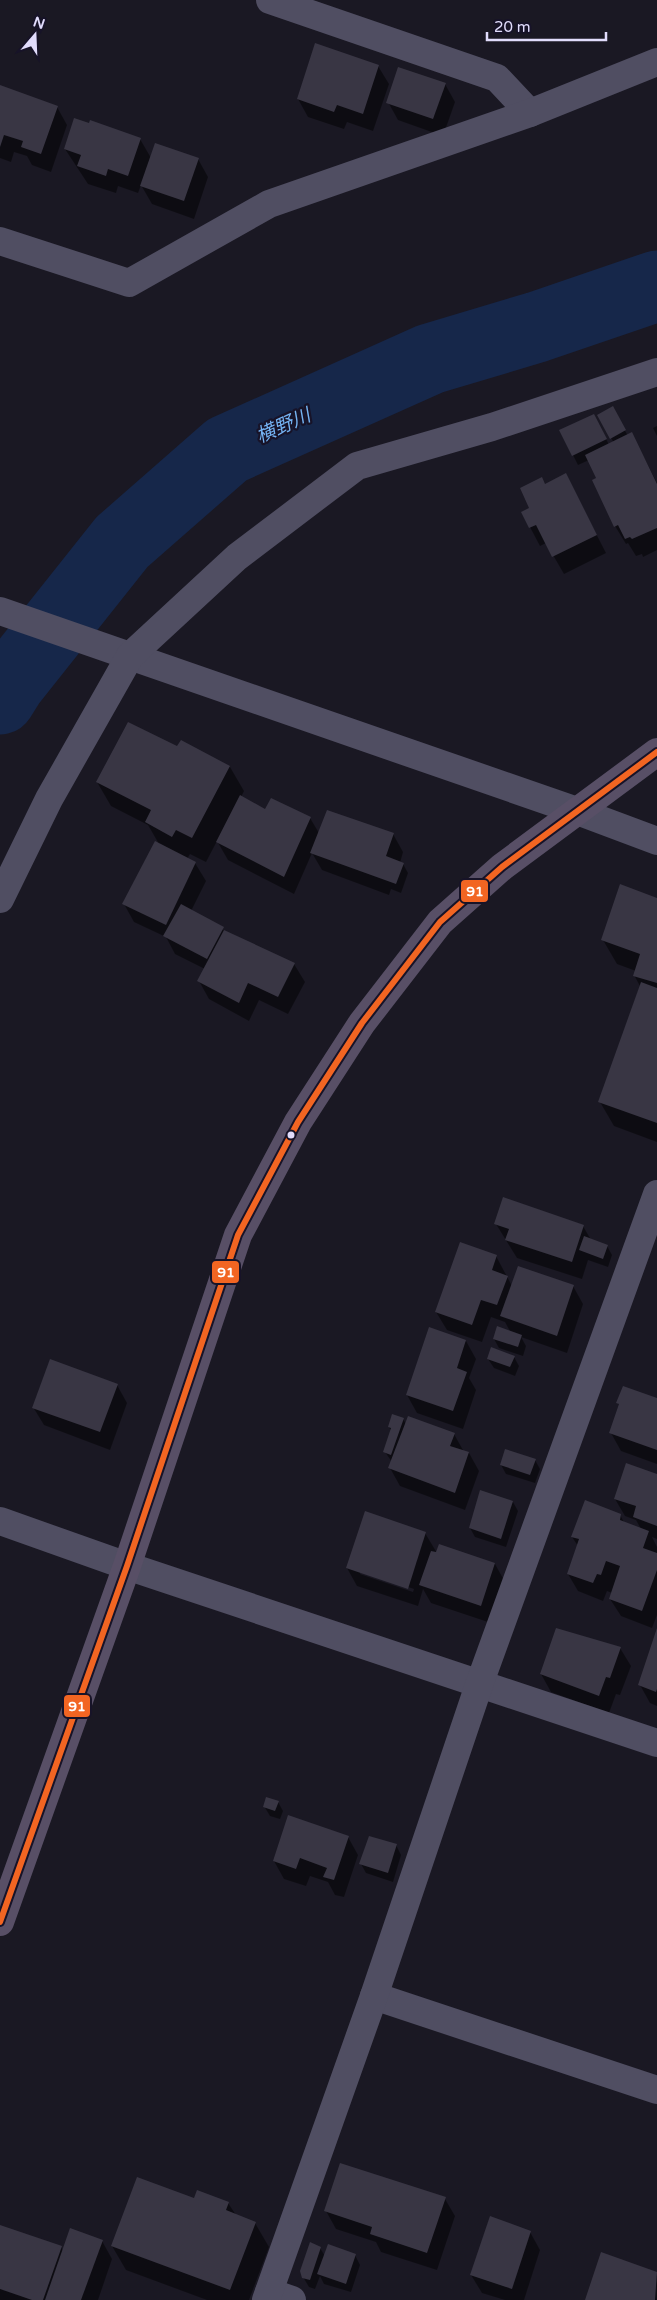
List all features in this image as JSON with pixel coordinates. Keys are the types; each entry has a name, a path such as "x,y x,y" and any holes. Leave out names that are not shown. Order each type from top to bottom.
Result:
{"main road":[{"path":"0,1922 127,1566 238,1235 298,1122 362,1023 440,922 502,866 657,752"}],"street":[{"path":"270,0 497,78 530,112"},
{"path":"0,241 129,283 269,204 530,112 657,62"},
{"path":"0,898 49,799 128,656 237,557 357,466 492,427 657,372"},
{"path":"0,611 657,841"},
{"path":"276,2297 374,1996 479,1685 657,1194"},
{"path":"0,1521 479,1685 657,1743"},
{"path":"374,1996 657,2090"}],"building":[{"path":"315,43 379,65 363,114 337,105 334,112 297,99"},
{"path":"398,67 446,83 433,119 386,103"},
{"path":"0,85 58,106 41,154 21,147 23,141 4,135 0,147"},
{"path":"74,118 89,123 90,120 141,138 128,176 108,169 106,176 77,166 81,155 64,149"},
{"path":"155,143 199,158 184,201 140,186"},
{"path":"613,406 626,430 610,439 597,415"},
{"path":"594,414 607,439 572,456 559,430"},
{"path":"632,432 657,484 657,528 632,539 630,537 625,539 618,525 614,527 592,480 596,478 585,455"},
{"path":"566,473 597,535 552,557 536,525 529,528 521,512 529,508 520,488 542,477 545,484"},
{"path":"128,722 177,746 181,740 230,766 192,838 176,830 172,837 145,822 151,810 96,782"},
{"path":"240,795 265,809 271,798 311,817 284,877 216,842"},
{"path":"327,810 394,833 386,856 404,863 396,884 310,853"},
{"path":"155,841 196,862 166,925 122,904"},
{"path":"620,884 657,898 657,983 633,976 640,954 601,940"},
{"path":"181,904 224,927 207,959 163,936"},
{"path":"224,930 295,963 278,997 248,983 239,1003 197,981"},
{"path":"641,982 657,988 657,1123 598,1102"},
{"path":"503,1197 584,1225 572,1262 505,1240 509,1229 494,1224"},
{"path":"584,1236 608,1245 603,1259 579,1250"},
{"path":"460,1242 497,1255 492,1270 508,1276 497,1305 481,1300 472,1325 435,1312"},
{"path":"518,1266 574,1285 557,1336 500,1316"},
{"path":"497,1326 522,1335 518,1347 493,1339"},
{"path":"429,1327 466,1340 457,1368 467,1372 453,1411 406,1395"},
{"path":"491,1347 515,1356 510,1367 487,1359"},
{"path":"50,1359 118,1384 100,1432 32,1408"},
{"path":"623,1386 657,1398 657,1450 609,1433 619,1404 616,1403"},
{"path":"392,1414 404,1418 391,1455 383,1452 391,1428 388,1427"},
{"path":"408,1416 455,1433 450,1446 469,1452 455,1493 388,1468"},
{"path":"505,1449 536,1459 530,1475 500,1465"},
{"path":"626,1463 657,1474 657,1526 633,1517 636,1506 614,1499"},
{"path":"480,1490 513,1501 501,1539 469,1528"},
{"path":"585,1500 621,1514 620,1520 649,1531 643,1548 657,1553 657,1570 642,1611 609,1599 620,1566 606,1561 601,1575 597,1574 593,1583 567,1574 579,1539 571,1537"},
{"path":"365,1511 426,1532 408,1589 346,1568"},
{"path":"439,1544 495,1563 481,1606 419,1585 431,1551 436,1552"},
{"path":"556,1628 621,1647 610,1678 606,1677 599,1696 540,1674"},
{"path":"657,1628 657,1689 656,1692 638,1685"},
{"path":"266,1797 279,1801 275,1811 263,1807"},
{"path":"288,1815 349,1836 334,1880 323,1877 327,1868 300,1858 296,1869 273,1861"},
{"path":"369,1836 397,1844 388,1873 359,1864"},
{"path":"340,2163 446,2197 427,2253 370,2234 372,2227 324,2211"},
{"path":"137,2177 194,2198 197,2190 229,2202 226,2210 256,2222 230,2290 111,2246"},
{"path":"490,2216 531,2231 512,2289 470,2275"},
{"path":"0,2225 62,2246 43,2300 32,2300 0,2289"},
{"path":"70,2228 103,2240 81,2300 45,2300"},
{"path":"310,2242 321,2247 310,2280 302,2278 300,2271"},
{"path":"328,2244 356,2254 346,2284 317,2274"},
{"path":"601,2252 657,2272 655,2300 585,2300"}],"waterway":[{"name":"横野川","path":"0,699 10,683 122,542 227,450 430,359 537,327 657,286"}],"transit line":[{"name":"91","path":"0,1922 127,1566 238,1235 298,1122 362,1023 440,922 502,867 657,752"}]}
